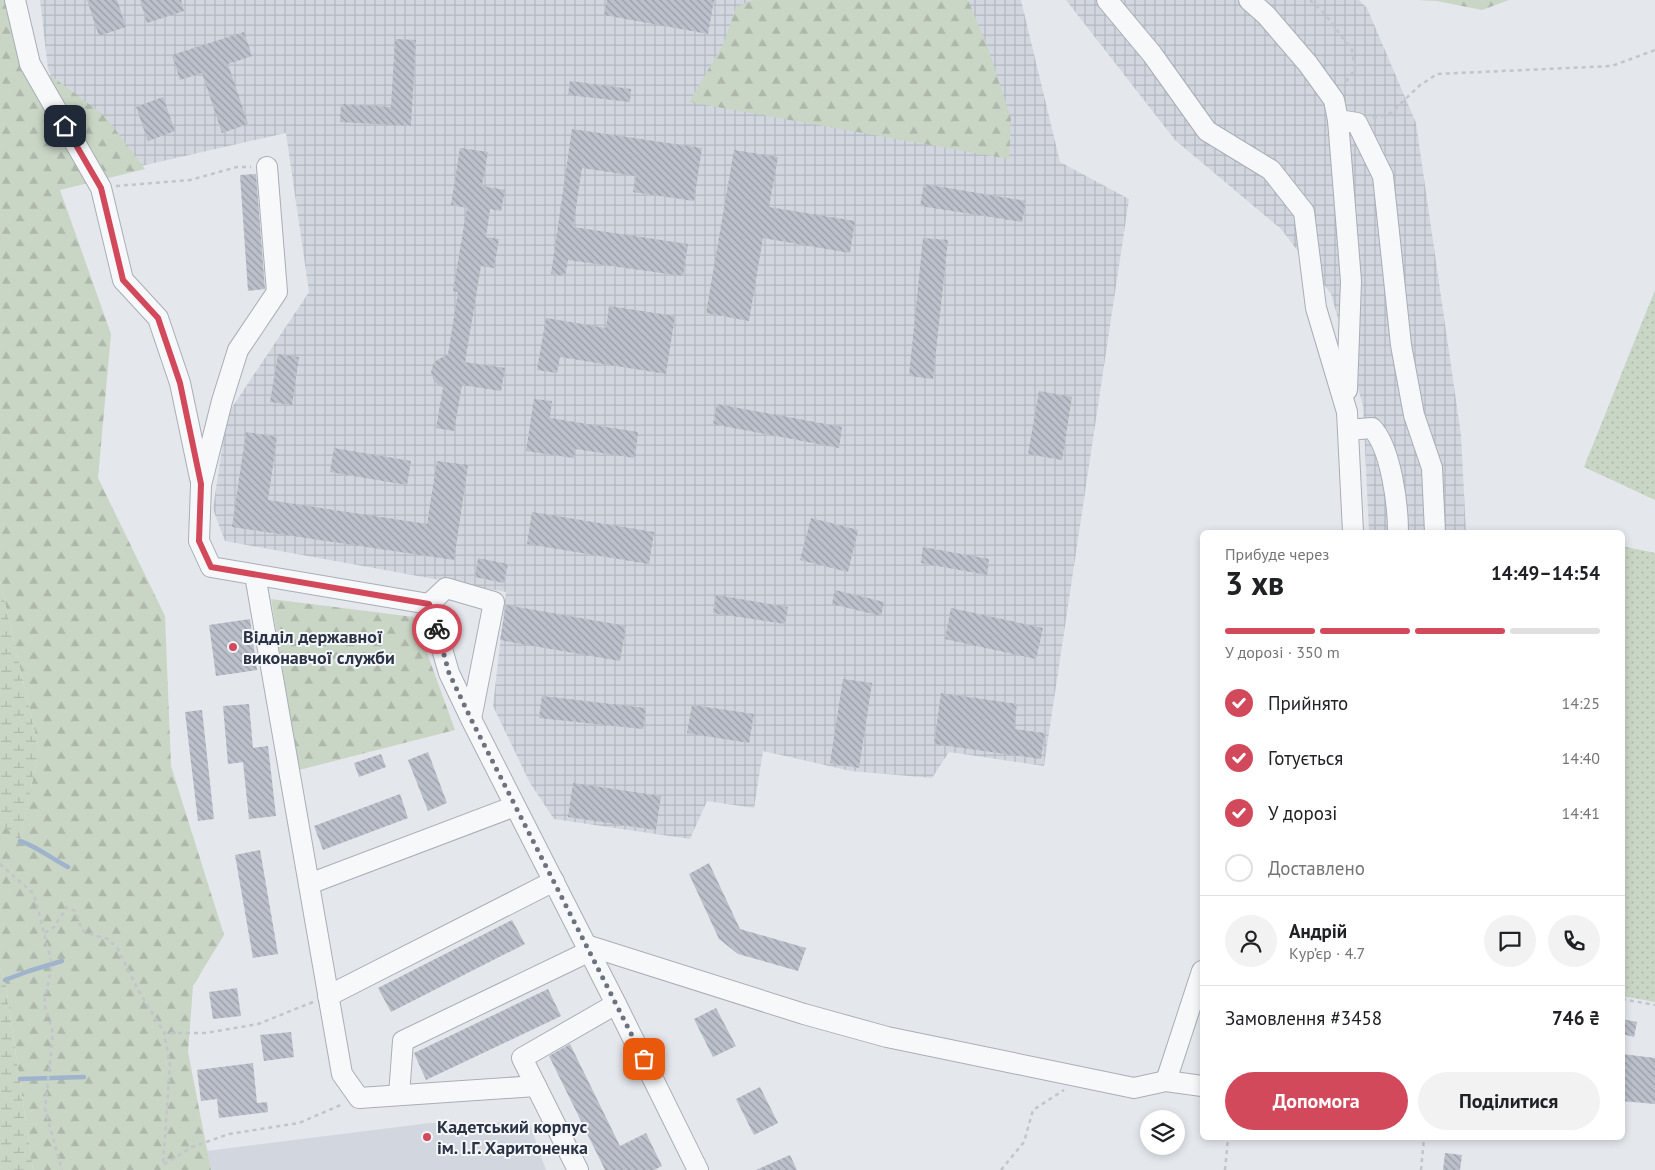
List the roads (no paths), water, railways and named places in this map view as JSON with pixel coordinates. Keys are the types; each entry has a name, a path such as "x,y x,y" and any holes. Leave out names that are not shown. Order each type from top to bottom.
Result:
{"street":[{"path":"15,0 30,64 101,188 123,280 158,318 180,383 201,484"},
{"path":"1107,0 1152,54 1207,131 1271,170 1304,212 1316,308 1347,421"},
{"path":"1249,0 1266,15 1308,64 1348,121 1382,176 1401,345 1414,415 1432,468 1435,530"},
{"path":"1348,121 1351,281 1347,421 1353,530"},
{"path":"267,167 278,292 238,350 222,401 201,484 199,541 211,567 429,604"},
{"path":"1347,421 1372,428 1380,436 1388,460 1398,530"},
{"path":"255,575 342,1074 358,1098 536,1086"},
{"path":"429,604 446,588 494,602 471,719"},
{"path":"429,604 449,673 698,1170"},
{"path":"309,884 515,806"},
{"path":"328,996 554,881"},
{"path":"399,1095 403,1041 588,948 804,1014 887,1037 1134,1088 1166,1081 1200,1086"},
{"path":"1166,1081 1200,977"},
{"path":"578,1170 522,1058 616,1004"}],"waterway":[{"path":"20,841 33,846 68,867"},
{"path":"5,980 62,961"},
{"path":"20,1079 84,1077"}],"place":[{"name":"Відділ державної виконавчої служби","path":"233,647"},
{"name":"Кадетський корпус ім. І.Г. Харитоненка","path":"427,1137"}]}
